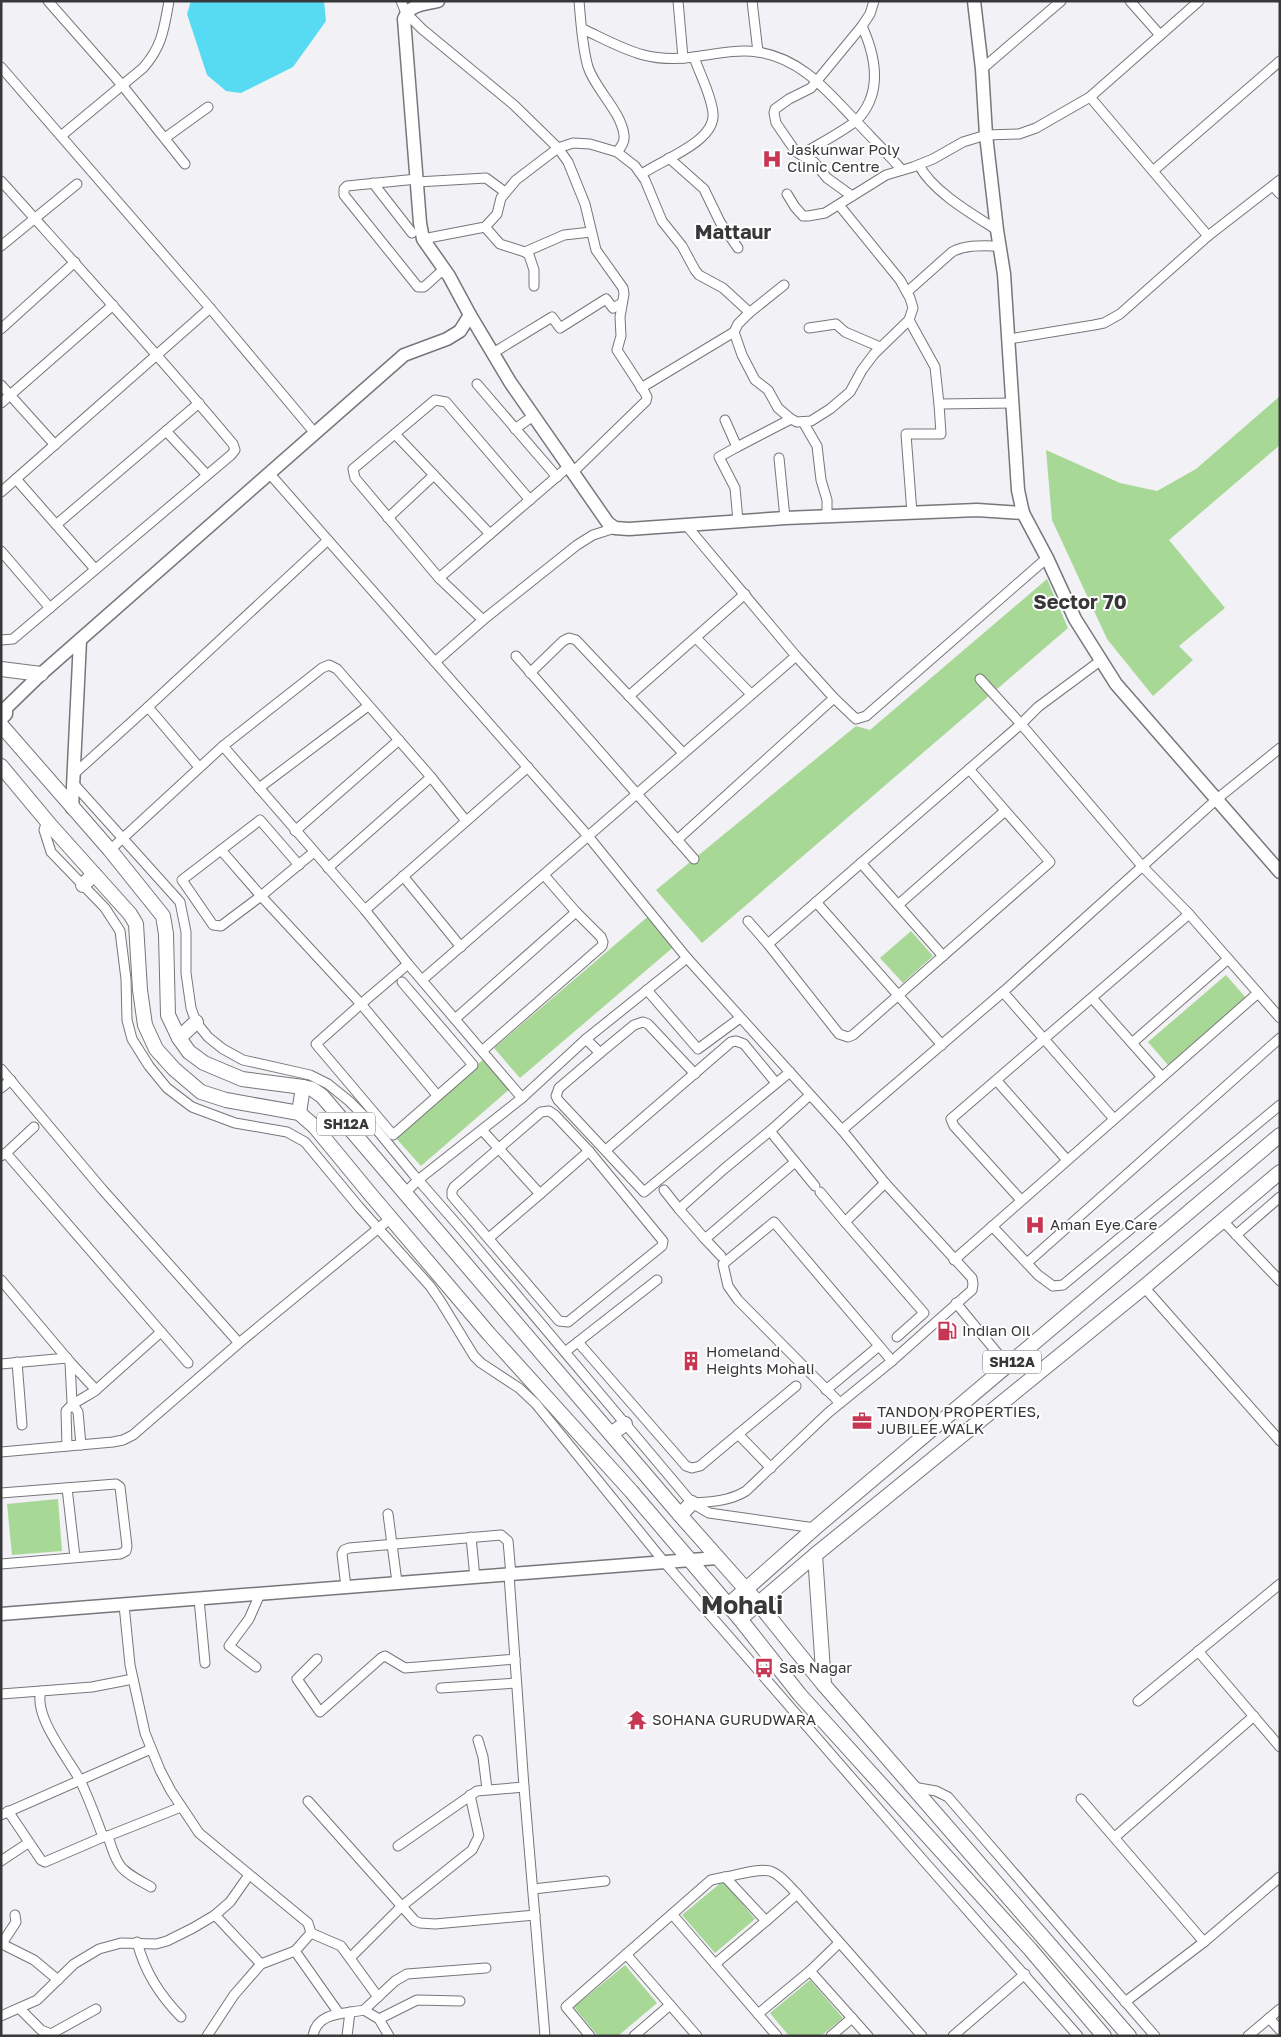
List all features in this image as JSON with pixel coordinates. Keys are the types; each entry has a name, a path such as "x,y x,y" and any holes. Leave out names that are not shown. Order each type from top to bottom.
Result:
{"main road":[{"path":"1,669 42,674"},
{"name":"SH12A","path":"1,725 110,850 163,916 166,934 168,1015 179,1038 189,1052 204,1063 242,1079 303,1087 322,1096 680,1515 758,1603"},
{"name":"SH12A","path":"1,766 130,914 136,924 140,990 146,1025 156,1049 174,1069 201,1092 226,1100 299,1113 315,1126 370,1196 391,1218 489,1334 625,1483 740,1619 815,1555 1144,1287 1280,1172"},
{"path":"83,885 94,874"},
{"path":"179,1038 196,1022"},
{"path":"299,1113 303,1087"},
{"name":"SH12A","path":"728,1606 815,1528 1280,1135"},
{"path":"611,1434 625,1424"},
{"path":"680,1515 692,1504"},
{"path":"815,1555 824,1685"},
{"path":"758,1603 824,1685 1129,2036"},
{"path":"740,1619 800,1695 1030,1949 1104,2036"}],"street":[{"path":"48,1 122,85 185,164"},
{"path":"61,136 148,63 160,44 169,1"},
{"path":"403,7 438,1"},
{"path":"579,1 586,58 592,77 612,108 625,136 617,152"},
{"path":"678,1 683,58"},
{"path":"752,1 758,52"},
{"path":"852,196 827,178 814,162 796,152 776,123 774,113 775,109 780,105 795,95 807,91 818,80 862,26 870,14 874,1"},
{"path":"974,1 982,69 986,135 1009,339 1018,490 1023,513 1048,558 1066,601 1100,661 1116,684 1280,872"},
{"path":"982,69 1061,1"},
{"path":"1130,1 1160,35"},
{"path":"787,194 803,216 826,213 886,174 919,165 957,145 986,135 1019,134 1036,128 1090,97 1199,1"},
{"path":"403,7 436,43 514,105 558,148 568,162 582,197 596,250 623,288 624,294 620,317 621,336 617,350 647,397 646,401 570,470 557,477 439,578"},
{"path":"403,7 420,224 418,236"},
{"path":"801,155 856,121 874,94 876,79 870,49 862,26"},
{"path":"583,29 633,53 657,58 683,58 758,52 786,61 818,80 902,170"},
{"path":"642,174 698,140 710,128 713,117 711,104 694,57"},
{"path":"1153,171 1280,61"},
{"path":"1,67 210,308 314,432"},
{"path":"1090,97 1208,236"},
{"path":"165,138 208,107"},
{"path":"418,236 485,227 497,214 499,203 505,192 516,180 558,148 573,143 585,143 617,152 631,162 642,174 662,221 682,246 695,270 699,275 729,293 749,313"},
{"path":"669,158 704,189 720,222 738,248"},
{"path":"919,165 924,176 934,185 997,230"},
{"path":"444,269 424,287 418,287 344,195 344,189 347,186 373,183 486,178 505,192"},
{"path":"1,181 199,403 233,444 235,450 13,639 1,640"},
{"path":"373,183 444,269 510,382 608,523 615,528"},
{"path":"1009,339 1094,325 1113,319 1208,236 1276,183 1280,194"},
{"path":"1,246 77,184"},
{"path":"734,332 748,368 755,380 768,390 778,408 791,419 803,422 819,416 844,398 880,347 909,320 913,308 907,292 891,267 839,205"},
{"path":"485,227 500,244 529,255 533,265 534,286"},
{"path":"525,252 564,235 591,232"},
{"path":"907,292 959,248 1000,246"},
{"path":"1,329 75,262"},
{"path":"641,388 734,332 738,324 749,313 784,285"},
{"path":"493,353 552,317 560,328 606,299 613,308 622,303"},
{"path":"1,403 113,305"},
{"path":"1,492 210,308"},
{"path":"3,712 80,640 314,432 404,355 447,339 460,331 470,315"},
{"path":"909,320 935,367 941,434 906,434 912,513"},
{"path":"809,328 836,324 845,332 880,347"},
{"path":"477,384 557,477"},
{"path":"1,385 55,445"},
{"path":"483,620 439,578 355,478 353,469 435,400 446,402 530,500"},
{"path":"57,524 199,403"},
{"path":"939,404 1013,403"},
{"path":"515,429 533,416"},
{"path":"738,521 735,488 719,457 791,419"},
{"path":"725,420 737,447"},
{"path":"803,422 817,446 821,480 827,500 827,516"},
{"path":"166,431 207,475"},
{"path":"395,434 490,534"},
{"path":"779,458 785,518"},
{"path":"269,474 588,836 687,958 842,1130 885,1183 972,1278 972,1290 840,1404 746,1491 737,1497 692,1504"},
{"path":"388,518 434,475"},
{"path":"16,479 95,569"},
{"path":"435,662 483,620 577,545 593,535 615,528 629,529 785,518 977,510 1023,513"},
{"path":"686,525 796,656 856,719 866,716 1048,558"},
{"path":"73,778 328,540"},
{"path":"1,551 50,608"},
{"path":"629,696 745,594"},
{"path":"530,673 563,641 569,638 576,640 683,753"},
{"path":"696,638 751,694"},
{"path":"72,808 80,640"},
{"path":"516,656 694,859"},
{"path":"422,980 796,656"},
{"path":"768,944 1021,724 1038,707 1100,661"},
{"path":"110,850 223,746 322,668 329,665 337,669 466,821"},
{"path":"980,679 1021,724 1142,866 1188,914 1280,1018"},
{"path":"677,840 834,698"},
{"path":"259,788 368,706"},
{"path":"148,707 199,767"},
{"path":"295,831 398,740"},
{"path":"223,746 522,1098"},
{"path":"842,1130 1003,992 1217,799 1280,748"},
{"path":"364,910 528,767"},
{"path":"748,921 843,1036 853,1036 1050,862 969,769"},
{"path":"328,868 430,777"},
{"path":"73,778 180,902 186,932 186,973 191,1008 196,1022 208,1037 222,1049 243,1060 310,1075 328,1084 349,1101 372,1124 692,1504 709,1513 815,1528"},
{"path":"898,905 1005,811"},
{"path":"299,864 260,820 182,880 213,926 222,926 314,852"},
{"path":"47,821 44,830 51,852 105,908 120,931 126,979 127,1020 132,1039 149,1066 168,1088 192,1107 235,1123 286,1132 300,1138 316,1153 359,1207 430,1286 474,1356 481,1363 508,1379 528,1396 665,1563 916,1853 1078,2036"},
{"path":"222,850 261,896 361,1004 437,1095"},
{"path":"861,863 943,956"},
{"path":"482,1051 602,946 601,938 544,875"},
{"path":"403,876 460,947"},
{"path":"816,902 942,1045"},
{"path":"455,1019 576,912"},
{"path":"1021,1200 951,1122 952,1119 1188,914"},
{"path":"404,1194 418,1180 522,1098 586,1039 687,958"},
{"path":"1132,1043 1228,959"},
{"path":"402,982 473,1065 393,1135 316,1044 408,964"},
{"path":"647,990 698,1049 740,1018"},
{"path":"1003,992 1114,1119"},
{"path":"954,1260 1258,993"},
{"path":"1092,998 1162,1077"},
{"path":"695,1074 648,1024 642,1022 634,1025 559,1088 556,1096 644,1192 790,1072"},
{"path":"1027,1263 1280,1038"},
{"path":"586,1039 600,1053"},
{"path":"606,1150 732,1042 736,1041 744,1044 776,1083"},
{"path":"1,1069 102,1189 240,1343"},
{"path":"1,1088 11,1080"},
{"path":"997,1081 1066,1160"},
{"path":"679,1210 810,1095"},
{"path":"992,1226 1038,1275 1053,1286 1063,1286 1280,1105"},
{"path":"541,1112 549,1112 555,1115 589,1151 663,1241 662,1246 574,1320 563,1322 559,1321 452,1196 452,1191 541,1112"},
{"path":"34,1127 4,1155 188,1363"},
{"path":"482,1130 540,1194"},
{"path":"770,1131 817,1189 924,1313 898,1337"},
{"path":"489,1238 589,1151"},
{"path":"705,1239 795,1162"},
{"path":"845,1222 885,1183"},
{"path":"664,1190 679,1210 721,1256"},
{"path":"1236,1234 1280,1197"},
{"path":"1,1452 124,1440 133,1435 240,1343 391,1218"},
{"path":"1223,1221 1280,1281"},
{"path":"840,1404 732,1293 723,1264 730,1258 774,1222 892,1361"},
{"path":"1,1280 96,1390"},
{"path":"565,1352 657,1280"},
{"path":"1144,1287 1280,1441"},
{"path":"956,1303 1008,1366"},
{"path":"67,1446 66,1411 72,1403 86,1398 161,1332"},
{"path":"578,1342 686,1466 692,1468 700,1466 796,1386"},
{"path":"828,1392 882,1349"},
{"path":"574,1363 587,1352"},
{"path":"69,1360 72,1403 78,1412 82,1445"},
{"path":"1,1364 69,1360"},
{"path":"17,1362 22,1425"},
{"path":"738,1434 771,1468"},
{"path":"1,1493 116,1484 120,1487 127,1546 126,1551 120,1554 1,1564"},
{"path":"67,1488 75,1557"},
{"path":"388,1514 397,1582"},
{"path":"346,1587 342,1554 344,1550 501,1535 508,1542 516,1683 545,2036"},
{"path":"471,1537 475,1578"},
{"path":"1,1614 717,1558"},
{"path":"1138,1701 1278,1588"},
{"path":"256,1668 229,1646 248,1620 260,1594"},
{"path":"199,1599 205,1664"},
{"path":"124,1605 128,1650 145,1733 160,1770 181,1807 199,1833 308,1923 311,1933 341,1946 378,1997"},
{"path":"1198,1651 1280,1747"},
{"path":"317,1659 297,1679 320,1712 380,1658 385,1656 405,1668 515,1659"},
{"path":"1,1694 92,1687 133,1679"},
{"path":"441,1688 516,1683"},
{"path":"41,1691 39,1698 42,1712 60,1748 80,1780 120,1867 124,1872 150,1887"},
{"path":"1115,1837 1254,1716"},
{"path":"478,1740 483,1757 487,1789"},
{"path":"151,1749 5,1813 40,1860 45,1862 181,1807"},
{"path":"398,1846 477,1790 524,1787"},
{"path":"913,1787 936,1791 948,1797 1155,2036"},
{"path":"350,1958 402,1906 472,1850 479,1836 470,1795"},
{"path":"1081,1799 1204,1942"},
{"path":"308,1801 415,1921 426,1924 535,1915"},
{"path":"1,1861 28,1843"},
{"path":"590,2036 566,2008 710,1880 771,1871 798,1894 922,2036"},
{"path":"1,2016 37,2000 84,1957 99,1949 110,1945 137,1942 149,1944 167,1941 215,1915 235,1896 249,1875"},
{"path":"726,1877 766,1921"},
{"path":"1125,2002 1204,1942 1280,1877"},
{"path":"533,1890 605,1881"},
{"path":"715,1964 798,1894"},
{"path":"672,1914 777,2036"},
{"path":"15,1915 16,1922 5,1936 4,1945 34,1960 58,1980"},
{"path":"215,1915 261,1964"},
{"path":"207,2036 234,1995 261,1964 295,1951 311,1933"},
{"path":"137,1942 150,1979 162,1996 181,2016"},
{"path":"758,2014 810,1971 839,1943"},
{"path":"295,1951 338,2012"},
{"path":"626,1954 697,2036"},
{"path":"313,2036 317,2026 338,2012 364,2010 395,1981 407,1974 486,1968"},
{"path":"810,1971 868,2036"},
{"path":"953,2036 1025,1974"},
{"path":"378,2019 418,2000 460,2001"},
{"path":"634,2036 670,2005"},
{"path":"1248,2036 1280,2008"},
{"path":"20,2009 41,2030 51,2034 96,2009"},
{"path":"364,2010 378,2019 389,2036"},
{"path":"347,2036 350,2012"},
{"path":"831,2036 852,2018"},
{"path":"1269,2018 1280,2030"}],"green space":[{"path":"1280,396 1280,445 1169,540 1225,608 1179,646 1193,660 1153,696 1107,639 1052,520 1046,450 1120,483 1157,491 1196,469"},
{"path":"1047,579 1068,628 702,943 656,890 856,726 870,730"},
{"path":"651,914 677,944 520,1078 494,1048"},
{"path":"911,931 933,956 903,983 880,958"},
{"path":"1226,975 1246,998 1168,1065 1148,1042"},
{"path":"485,1058 511,1088 421,1166 394,1136"},
{"path":"58,1499 62,1551 12,1555 7,1504"},
{"path":"723,1881 755,1919 715,1953 682,1915"},
{"path":"625,1965 657,2003 618,2036 598,2036 574,2007"},
{"path":"810,1980 843,2018 821,2036 789,2036 770,2013"}],"water":[{"path":"191,1 324,1 326,21 293,67 241,93 226,91 207,75 187,14"}],"place":[{"name":"Jaskunwar Poly Clinic Centre","path":"772,159"},
{"name":"Aman Eye Care","path":"1035,1225"},
{"name":"Indian Oil","path":"947,1331"},
{"name":"Homeland Heights Mohali","path":"691,1361"},
{"name":"TANDON PROPERTIES, JUBILEE WALK","path":"862,1421"},
{"name":"Sas Nagar","path":"764,1668"},
{"name":"SOHANA GURUDWARA","path":"637,1720"}],"district":[{"name":"Mattaur","path":"733,232"},
{"name":"Sector 70","path":"1080,602"},
{"name":"Mohali","path":"742,1605"}]}
